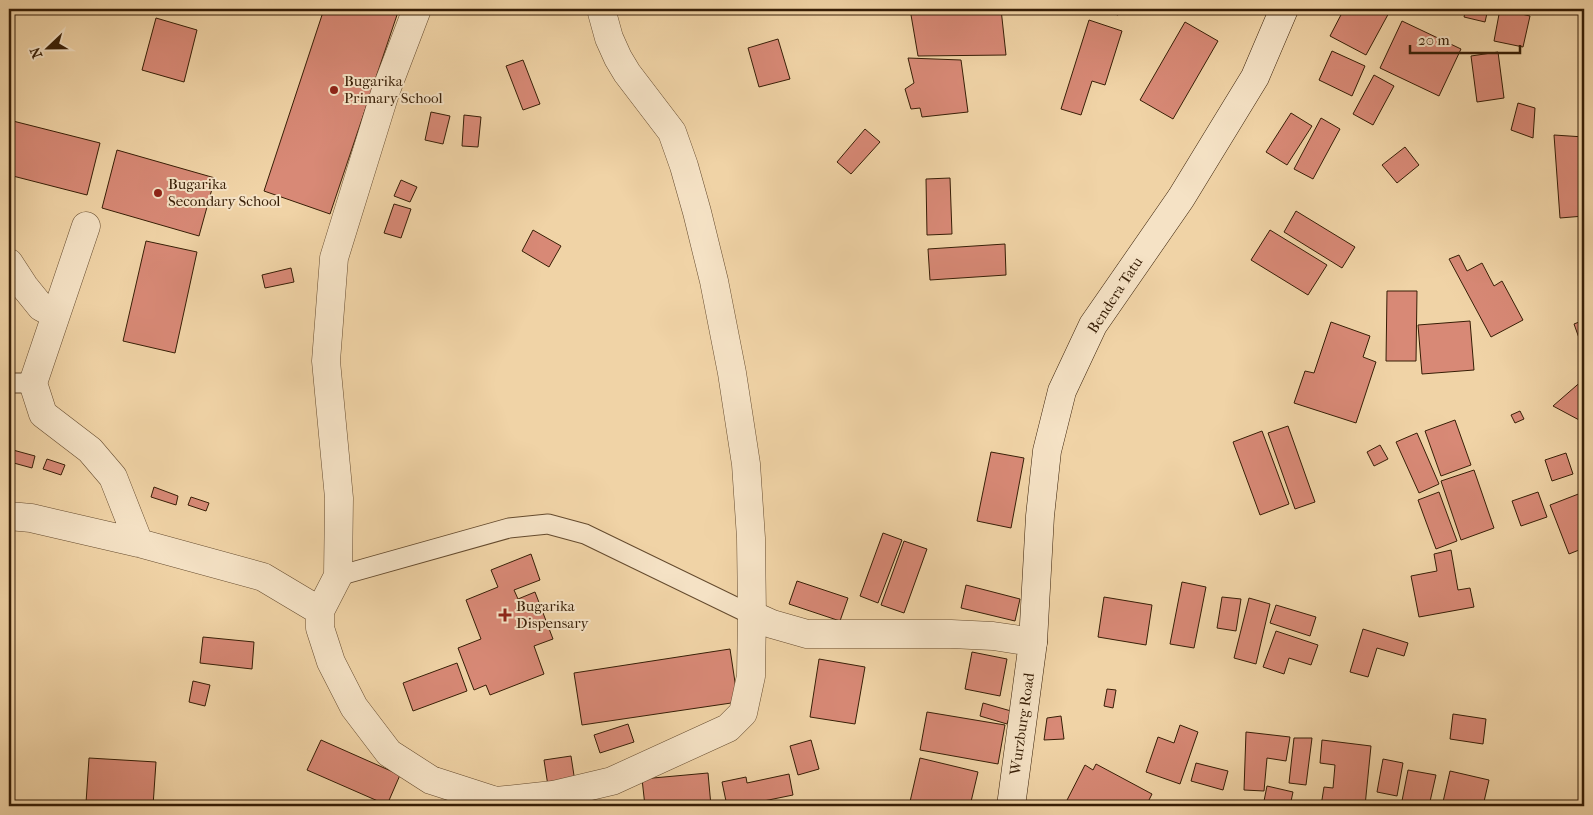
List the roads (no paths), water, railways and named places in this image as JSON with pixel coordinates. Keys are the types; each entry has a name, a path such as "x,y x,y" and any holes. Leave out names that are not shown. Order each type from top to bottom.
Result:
{"street":[{"path":"417,9 385,93 334,258 326,361 339,498 338,576 320,611 320,628 332,662 354,707 389,753 431,780 496,801 553,795 612,780 728,728 743,713 751,676 751,538 746,464 732,373 697,212 672,132 626,74 609,38 601,9"},
{"name":"Bendera Tatu","path":"1033,642 1040,516 1047,451 1062,390 1093,325 1181,198 1255,77 1284,9"},
{"path":"86,226 56,315 21,383 43,414 90,450 113,477 139,543"},
{"path":"9,263 41,307 56,315"},
{"path":"9,516 31,518 139,543 263,578 320,611"},
{"path":"752,615 772,624 807,634 951,634 993,636 1033,642"},
{"name":"Wurzburg Road","path":"1011,806 1033,642"}],"lane":[{"path":"338,576 509,528 548,524 585,534 752,615"}],"place":[{"name":"Bugarika Primary School","path":"334,90"},
{"name":"Bugarika Secondary School","path":"158,193"},
{"name":"Bugarika Dispensary","path":"505,615"}]}
